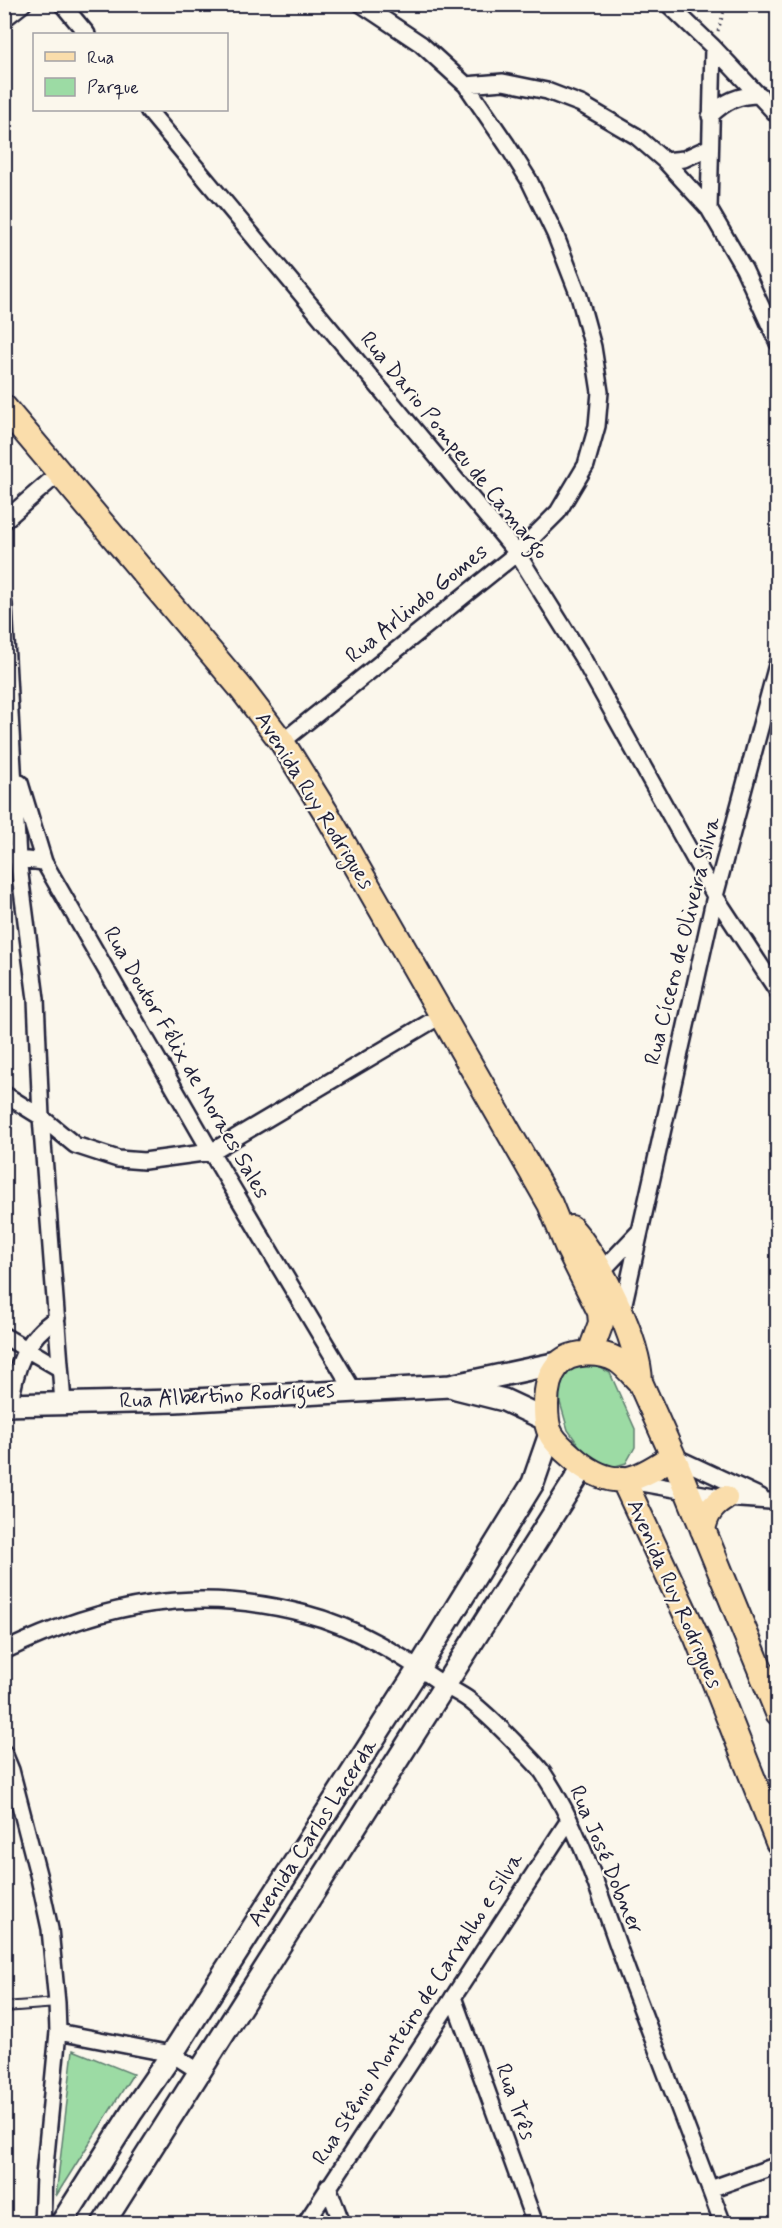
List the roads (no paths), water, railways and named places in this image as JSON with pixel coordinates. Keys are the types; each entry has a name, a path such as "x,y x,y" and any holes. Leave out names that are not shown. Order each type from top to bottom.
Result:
{"main road":[{"name":"Avenida Ruy Rodrigues","path":"5,411 25,429 59,473 240,687 282,742 325,811 550,1204 567,1246 600,1312 601,1323 590,1353"},
{"name":"Avenida Ruy Rodrigues","path":"550,1204 578,1236 601,1272 621,1313 640,1371 640,1382 673,1456 777,1713"},
{"path":"549,1427 546,1394 548,1382 558,1363 574,1356 590,1353 604,1355 618,1360 640,1382"},
{"name":"Rua Albertino Rodrigues","path":"7,1405 175,1401 450,1386 558,1363"},
{"name":"Rua Albertino Rodrigues","path":"450,1386 504,1400 549,1427"},
{"name":"Avenida Ruy Rodrigues","path":"549,1427 558,1444 584,1467 599,1475 623,1479 697,1638 777,1842"},
{"name":"Avenida Carlos Lacerda","path":"61,2223 419,1668 533,1483 549,1427"},
{"path":"623,1479 642,1474 673,1456"},
{"name":"Avenida Carlos Lacerda","path":"103,2223 584,1467"},
{"path":"703,1530 705,1519 711,1508 725,1498"}],"street":[{"path":"4,19 23,4"},
{"path":"62,4 86,33"},
{"name":"Rua Arlindo Gomes","path":"282,742 517,553 558,512 586,465 597,426 600,392 593,347 579,296 555,234 529,180 466,85 421,44 361,4"},
{"path":"668,4 760,95 777,116"},
{"path":"709,209 713,47"},
{"path":"466,85 503,82 547,91 581,104 636,136 665,161 709,209 744,269 777,343"},
{"path":"710,116 732,99 747,95 760,95"},
{"name":"Rua Dario Pompeu de Camargo","path":"149,111 517,553 582,657 715,896 777,992"},
{"path":"665,161 684,159 710,147"},
{"path":"4,520 59,473"},
{"path":"4,604 8,753 18,859 36,999 41,1117 63,1403"},
{"name":"Rua Cícero de Oliveira Silva","path":"621,1313 715,896 777,661"},
{"name":"Rua Doutor Félix de Moraes Sales","path":"8,753 44,862 211,1152 353,1390"},
{"path":"4,851 18,859 44,862"},
{"path":"4,1094 41,1117 75,1145 118,1159 144,1161 211,1152 442,1015"},
{"path":"601,1272 638,1233"},
{"path":"7,1405 14,1375 27,1349 42,1327 57,1317"},
{"path":"4,1336 60,1368"},
{"path":"673,1456 774,1502"},
{"path":"623,1479 725,1498 774,1502"},
{"name":"Rua José Dobner","path":"4,1651 36,1636 100,1614 150,1602 203,1599 255,1603 308,1614 360,1635 419,1668 467,1699 493,1720 542,1771 569,1820 597,1888 723,2223"},
{"path":"4,1753 39,1878 50,1929 57,2003 58,2032 44,2176 42,2223"},
{"name":"Rua Stênio Monteiro de Carvalho e Silva","path":"304,2223 569,1820"},
{"name":"Rua Três","path":"453,1996 535,2223"},
{"path":"58,2032 172,2054 200,2072"},
{"path":"710,2189 777,2165"},
{"path":"328,2186 342,2223"}],"lane":[{"path":"4,2007 57,2003"}]}
